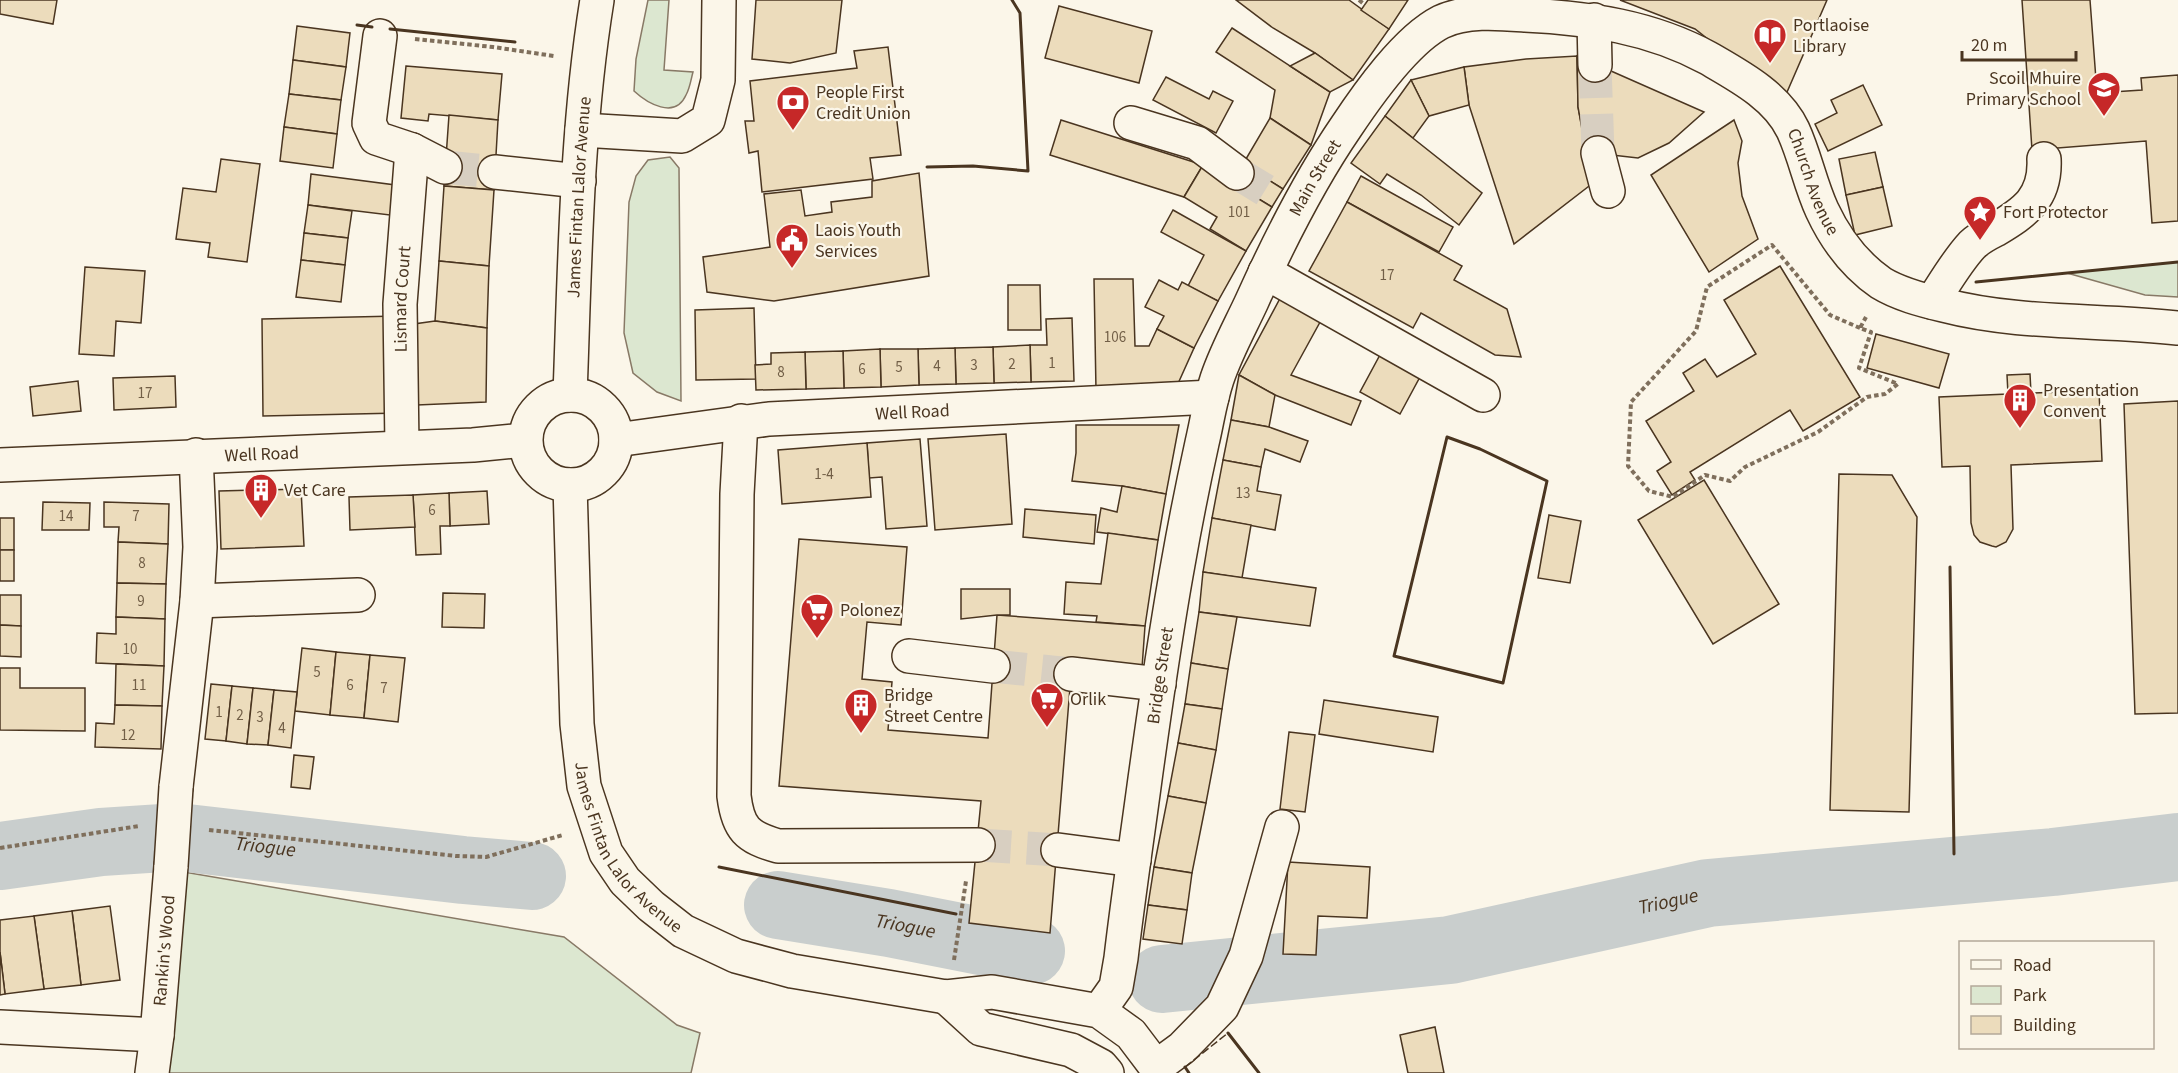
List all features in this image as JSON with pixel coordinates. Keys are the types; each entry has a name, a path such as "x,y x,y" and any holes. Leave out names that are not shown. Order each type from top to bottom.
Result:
{"street":[{"name":"James Fintan Lalor Avenue","path":"570,395 582,130 587,62 597,0"},
{"path":"582,130 682,136 708,120 718,80 719,0"},
{"name":"Church Avenue","path":"1465,9 1501,14 1594,20 1637,30 1677,44 1707,58 1758,89 1771,99 1791,125 1811,185 1834,233 1862,268 1882,284 1932,302 1987,316 2024,320 2145,324 2178,328"},
{"name":"Main Street","path":"1212,397 1218,377 1265,272 1288,201 1341,134 1372,89 1423,36 1465,9"},
{"path":"1594,20 1595,65"},
{"path":"380,36 369,123 376,138 412,150 445,167"},
{"path":"1131,123 1197,143 1237,173"},
{"name":"Lismard Court","path":"402,447 399,304 412,150"},
{"path":"1598,153 1608,191"},
{"path":"1932,302 1971,246 2024,211 2038,196 2045,173 2044,159"},
{"path":"495,172 579,181"},
{"path":"1265,272 1483,395"},
{"path":"570,395 585,397 601,406 610,418 616,440 613,456 604,471 592,480 570,485 554,482 538,471 529,457 525,440 528,424 539,408 552,399 570,395"},
{"name":"Well Road","path":"616,440 755,420 1212,397"},
{"name":"Bridge Street","path":"1112,985 1134,860 1158,684 1189,502 1212,397"},
{"path":"755,420 736,494 734,796 736,811 750,836 778,846 978,845"},
{"name":"Well Road","path":"0,465 472,445 525,440"},
{"name":"Rankin's Wood","path":"152,1073 157,1035 176,787 197,601 200,547 196,455"},
{"name":"James Fintan Lalor Avenue","path":"570,485 577,724 584,786 606,853 626,880 651,906 683,931 735,956 781,968 946,997 1112,985 1131,1034 1157,1070"},
{"path":"197,601 358,595"},
{"path":"909,656 993,666"},
{"path":"1071,674 1158,684"},
{"path":"1157,1070 1222,1007 1246,956 1282,827"},
{"path":"1058,850 1134,860"},
{"path":"946,997 981,1029 1071,1050 1101,1066 1107,1073"},
{"path":"0,1027 157,1035"}],"path":[{"path":"1359,0 1365,5"},
{"path":"380,36 493,47 587,62"},
{"path":"1772,245 1830,315 1860,328 1871,332 1859,368 1898,384 1885,394 1868,397 1818,432 1745,466 1730,481 1705,475 1673,497 1649,491 1628,466 1631,402 1696,331 1707,287 1772,245"},
{"path":"1860,328 1882,284"},
{"path":"205,830 456,856 486,857 596,825"},
{"path":"0,848 147,826"},
{"path":"956,951 961,918"}],"green space":[{"path":"648,0 669,0 664,70 693,72 686,95 675,107 668,108 653,104 634,91 636,59"},
{"path":"670,157 679,168 681,401 657,392 633,373 624,333 629,202 636,176 648,160"},
{"path":"2178,262 2178,297 2145,295 2067,273"},
{"path":"184,872 564,937 677,1025 700,1033 691,1073 167,1073"}],"building":[{"path":"0,0 57,0 53,24 0,14"},
{"path":"756,0 842,0 836,53 790,63 752,59"},
{"path":"1236,0 1349,0 1389,29 1353,80 1315,53 1273,28"},
{"path":"1368,0 1408,0 1389,29 1361,10"},
{"name":"Portlaoise Library","path":"1620,0 1827,0 1784,99 1695,29"},
{"name":"Scoil Mhuire Primary School","path":"2022,0 2090,0 2097,93 2142,90 2141,78 2178,75 2178,221 2152,223 2146,141 2032,150"},
{"path":"1059,6 1152,31 1139,83 1045,58"},
{"path":"297,26 350,33 346,67 293,60"},
{"path":"1232,28 1330,92 1311,145 1270,118 1275,90 1216,52"},
{"path":"888,47 901,155 870,158 873,179 762,192 758,151 749,153 745,121 754,121 750,81 857,68 854,51"},
{"path":"1315,53 1353,80 1330,92 1290,66"},
{"path":"1577,56 1578,107 1593,183 1514,244 1469,105 1464,67 1526,59"},
{"path":"1577,56 1704,112 1669,143 1638,158 1586,152 1578,107"},
{"path":"293,60 346,67 341,100 289,94"},
{"path":"406,66 502,74 498,120 429,114 428,121 401,118"},
{"path":"1464,67 1469,105 1429,116 1411,80"},
{"path":"1166,77 1209,99 1213,91 1233,101 1216,133 1153,100"},
{"path":"1411,80 1429,116 1413,138 1385,116"},
{"path":"1863,85 1882,125 1828,151 1815,124 1837,113 1831,100"},
{"path":"289,94 341,100 337,134 284,127"},
{"path":"449,115 498,120 494,190 444,186"},
{"path":"1385,116 1482,193 1459,225 1421,195 1387,174 1380,184 1351,163"},
{"path":"1270,118 1311,145 1283,189 1243,164"},
{"path":"1061,120 1203,165 1184,197 1050,155"},
{"path":"1734,120 1742,141 1738,163 1742,196 1758,239 1709,272 1651,175"},
{"path":"284,127 337,134 333,168 280,161"},
{"path":"1875,152 1883,187 1846,195 1839,159"},
{"path":"221,159 260,164 247,262 208,257 210,243 176,239 183,188 216,192"},
{"path":"1243,164 1283,189 1272,207 1232,183"},
{"path":"1203,165 1272,207 1246,251 1210,229 1217,217 1184,197"},
{"path":"919,173 929,276 774,301 707,292 703,257 770,247 764,194 801,190 805,216 832,212 831,202 872,197 872,181"},
{"path":"311,174 403,186 398,216 308,205"},
{"path":"1361,176 1453,227 1439,252 1347,202"},
{"path":"444,186 494,190 489,266 439,261"},
{"path":"1883,187 1892,226 1855,235 1846,195"},
{"path":"1347,202 1462,266 1454,280 1507,309 1521,357 1495,355 1421,313 1413,328 1309,271"},
{"path":"308,205 352,211 348,238 304,233"},
{"path":"1173,210 1246,251 1218,301 1188,286 1204,255 1161,232"},
{"path":"304,233 348,238 345,265 301,260"},
{"path":"301,260 345,265 341,302 296,297"},
{"path":"439,261 489,266 487,328 435,321"},
{"path":"1780,266 1860,397 1803,431 1790,410 1690,472 1695,480 1672,495 1657,471 1671,462 1646,421 1694,391 1683,373 1705,359 1717,377 1756,354 1724,300"},
{"path":"85,267 145,271 141,323 116,321 114,356 79,354"},
{"path":"1094,279 1133,279 1135,346 1149,346 1157,329 1194,348 1176,388 1096,390"},
{"path":"1159,280 1178,290 1182,282 1218,301 1194,348 1157,329 1164,316 1145,307"},
{"path":"1008,285 1040,285 1041,330 1008,330"},
{"path":"1284,291 1325,313 1291,375 1361,401 1351,425 1275,395 1239,375"},
{"path":"754,308 756,379 696,380 695,310"},
{"path":"398,316 400,413 263,416 262,319"},
{"path":"1072,318 1074,381 1031,382 1030,345 1047,345 1046,319"},
{"path":"435,321 487,328 486,402 417,405 414,324"},
{"path":"1876,334 1949,354 1939,388 1867,368"},
{"path":"1030,345 1031,382 994,383 993,347"},
{"path":"993,347 994,383 956,384 955,348"},
{"path":"955,348 956,384 919,385 918,349"},
{"path":"880,349 918,349 919,385 881,387"},
{"path":"880,349 881,387 844,388 843,351"},
{"path":"843,351 844,388 806,389 805,352"},
{"path":"805,352 806,389 756,390 755,365 771,364 771,353"},
{"path":"1381,353 1421,375 1400,414 1360,392"},
{"name":"Presentation Convent","path":"2030,374 2031,393 2099,391 2102,461 2011,465 2013,529 2006,542 1996,547 1980,542 1974,535 1971,523 1970,466 1942,467 1939,397 2008,394 2007,375"},
{"path":"1239,375 1275,395 1269,427 1231,420"},
{"path":"175,376 176,407 114,410 113,378"},
{"path":"78,381 81,411 33,416 30,387"},
{"path":"2178,401 2178,713 2135,714 2124,404"},
{"path":"1231,420 1269,427 1308,441 1300,462 1265,449 1261,467 1223,460"},
{"path":"1076,425 1179,425 1166,494 1122,486 1072,481 1076,453"},
{"path":"1006,434 1012,524 935,530 928,439"},
{"path":"920,439 927,526 886,529 882,477 869,478 867,443"},
{"path":"867,443 871,497 782,504 778,450"},
{"path":"1223,460 1261,467 1257,491 1281,495 1275,530 1212,518"},
{"path":"1839,474 1892,475 1917,517 1909,812 1830,810"},
{"path":"1704,480 1779,604 1713,644 1638,520"},
{"path":"1122,486 1166,494 1158,540 1097,532 1101,508 1117,512"},
{"name":"Vet Care","path":"301,489 304,546 221,549 219,491"},
{"path":"487,491 489,524 450,526 449,493"},
{"path":"449,493 450,526 440,526 441,554 416,555 413,495"},
{"path":"413,495 415,527 350,530 349,497"},
{"path":"43,502 90,503 89,530 42,530"},
{"path":"104,502 169,504 168,544 118,542 119,527 104,527"},
{"path":"1025,509 1096,515 1094,544 1023,537"},
{"path":"1549,515 1581,521 1570,583 1538,578"},
{"path":"0,518 14,518 14,550 0,550"},
{"path":"1212,518 1251,525 1242,578 1203,572"},
{"path":"1108,533 1158,540 1145,626 1096,622 1097,616 1064,614 1066,582 1101,584"},
{"name":"Bridge Street Centre","path":"799,539 907,547 901,625 867,622 862,679 892,682 888,730 988,738 997,615 1145,626 1142,668 1072,663 1050,933 969,923 981,801 779,786"},
{"path":"118,542 168,544 166,584 117,583"},
{"path":"0,550 14,550 14,581 0,581"},
{"path":"1203,572 1316,588 1310,626 1199,612"},
{"path":"117,583 166,584 165,619 116,617"},
{"path":"961,589 1010,589 1010,615 961,619"},
{"path":"443,593 485,594 484,628 442,627"},
{"path":"0,595 21,595 21,626 0,625"},
{"path":"1199,612 1237,617 1228,669 1191,663"},
{"path":"116,617 165,619 164,666 96,663 97,633 116,634"},
{"path":"0,625 21,626 21,657 0,656"},
{"path":"302,648 336,652 330,715 295,711"},
{"path":"336,652 370,655 364,718 330,715"},
{"path":"370,655 405,658 398,722 364,718"},
{"path":"1191,663 1228,669 1222,709 1185,704"},
{"path":"116,664 164,666 162,706 115,705"},
{"path":"0,668 20,668 20,688 85,688 85,731 0,730"},
{"path":"211,684 232,686 226,741 205,739"},
{"path":"232,686 253,688 247,744 226,741"},
{"path":"253,688 274,690 268,745 247,744"},
{"path":"274,690 297,692 291,748 268,745"},
{"path":"1324,700 1438,717 1433,752 1319,734"},
{"path":"1185,704 1222,709 1216,750 1178,743"},
{"path":"115,705 162,706 161,749 95,747 96,723 114,724"},
{"path":"1289,732 1315,735 1305,812 1280,809"},
{"path":"1178,743 1216,750 1206,803 1168,796"},
{"path":"294,755 314,757 310,789 291,787"},
{"path":"1168,796 1206,803 1192,873 1154,867"},
{"path":"1288,862 1370,867 1367,918 1318,916 1316,955 1283,954"},
{"path":"1154,867 1192,873 1187,910 1148,905"},
{"path":"1148,905 1187,910 1182,944 1143,939"},
{"path":"110,906 120,980 81,985 72,911"},
{"path":"72,911 81,985 44,989 34,916"},
{"path":"34,916 44,989 5,994 0,952 0,920"},
{"path":"0,952 5,994 0,995"},
{"path":"1435,1027 1444,1073 1408,1073 1400,1035"}],"waterway":[{"name":"Triogue","path":"0,856 101,842 178,837 532,876"},
{"name":"Triogue","path":"1162,979 1450,950 1708,893 2053,862 2178,847"},
{"name":"Triogue","path":"778,905 889,923 1031,951"}],"tunnel":[{"path":"1595,65 1598,153"},
{"path":"445,167 495,172"},
{"path":"1237,173 1278,198"},
{"path":"993,666 1071,674"},
{"path":"978,845 1058,850"}],"fence":[{"path":"1185,1067 1228,1033"}],"wall":[{"path":"927,167 973,166 1028,171 1020,13 1012,0"},
{"path":"357,25 372,27"},
{"path":"390,29 515,42"},
{"path":"1976,282 2178,262"},
{"path":"1447,437 1480,449 1547,481 1503,683 1394,656 1447,437"},
{"path":"1950,567 1954,854"},
{"path":"719,867 956,914"},
{"path":"1228,1033 1259,1073"},
{"path":"1185,1067 1189,1073"}],"place":[{"name":"Portlaoise Library","path":"1770,64"},
{"name":"Scoil Mhuire Primary School","path":"2104,117"},
{"name":"People First Credit Union","path":"793,131"},
{"name":"Fort Protector","path":"1980,241"},
{"name":"Laois Youth Services","path":"792,269"},
{"name":"Presentation Convent","path":"2020,429"},
{"name":"Vet Care","path":"261,519"},
{"name":"Polonez","path":"817,639"},
{"name":"Orlik","path":"1047,728"},
{"name":"Bridge Street Centre","path":"861,734"}]}
